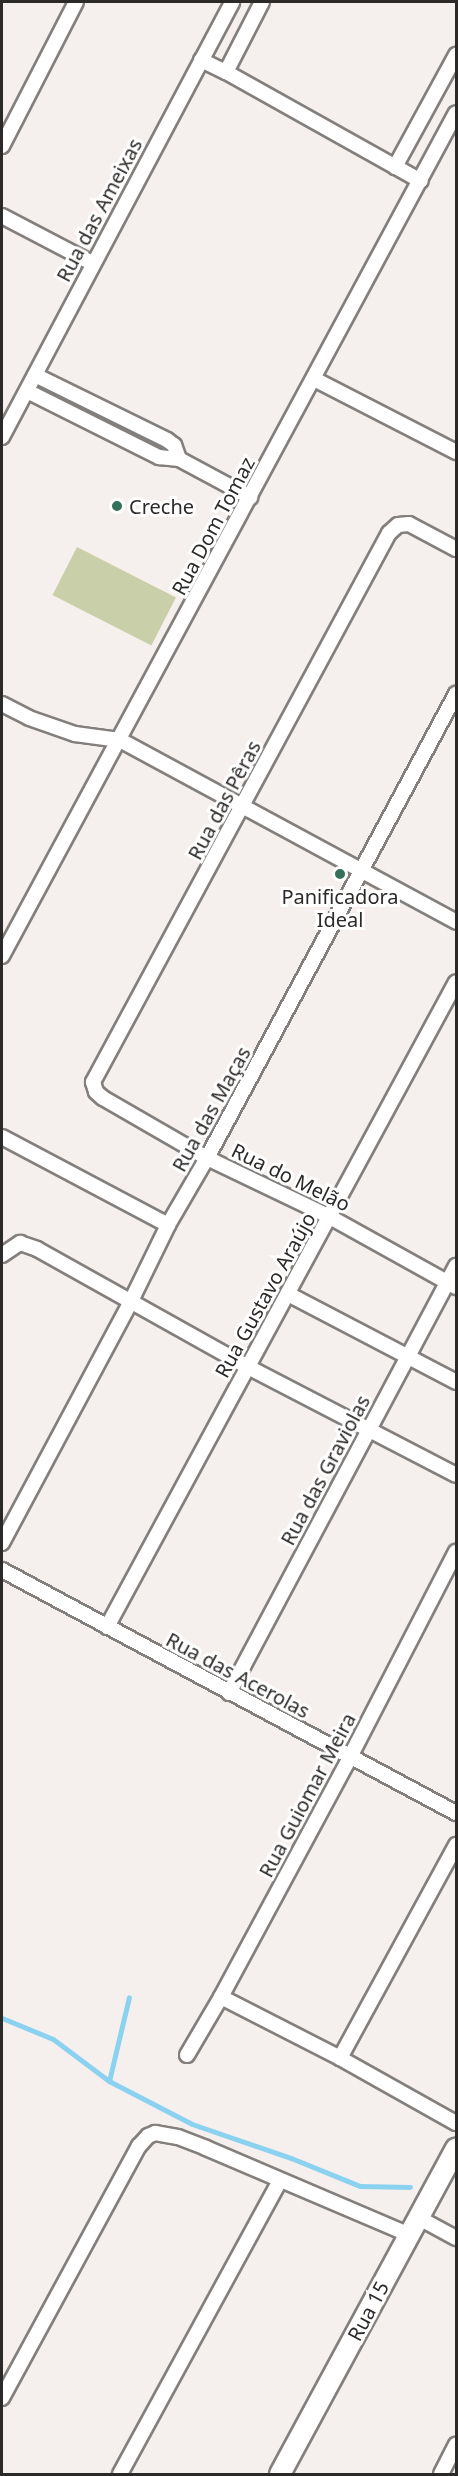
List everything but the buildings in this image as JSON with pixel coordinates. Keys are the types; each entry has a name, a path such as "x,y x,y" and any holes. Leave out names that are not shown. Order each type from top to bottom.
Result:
{"main road":[{"name":"Rua 15","path":"280,2475 456,2148"}],"street":[{"path":"2,146 76,2"},
{"name":"Rua das Ameixas","path":"2,437 232,2"},
{"path":"226,72 262,2"},
{"path":"395,167 456,55"},
{"path":"201,60 421,181"},
{"name":"Rua Dom Tomaz","path":"2,956 456,113"},
{"path":"2,216 92,263"},
{"path":"35,375 167,440 176,448 179,459"},
{"path":"314,379 456,452"},
{"path":"27,391 159,457 179,459 250,497"},
{"name":"Rua das Pêras","path":"97,1073 243,807 382,544 394,528 404,524 456,549"},
{"name":"Rua das Maças","path":"2,1543 131,1301 168,1225 207,1158 456,694"},
{"path":"2,704 29,718 75,734 120,740 362,869 456,922"},
{"name":"Rua Gustavo Araújo","path":"107,1627 456,982"},
{"name":"Rua do Melão","path":"97,1073 93,1086 99,1095 207,1158 330,1217 452,1285"},
{"path":"2,1137 168,1225"},
{"path":"2,1255 15,1244 28,1245 248,1367 456,1475"},
{"name":"Rua das Graviolas","path":"229,1693 407,1357 452,1285 456,1266"},
{"path":"288,1294 456,1382"},
{"name":"Rua Guiomar Meira","path":"187,2055 221,1997 350,1757 456,1552"},
{"name":"Rua das Acerolas","path":"2,1570 456,1813"},
{"path":"340,2058 456,1845"},
{"path":"221,1997 340,2058 456,2123"},
{"path":"2,2398 130,2163 148,2136 165,2133 206,2148 280,2181 456,2238"},
{"path":"120,2475 280,2181"},
{"path":"441,2475 456,2445"}],"green space":[{"path":"77,547 176,597 151,646 52,595"}],"waterway":[{"path":"109,2081 129,1997"},
{"path":"2,2018 53,2039 109,2081 192,2124 291,2158 360,2186 410,2187"}],"place":[{"name":"Creche","path":"117,506"},
{"name":"Panificadora Ideal","path":"340,874"}]}
